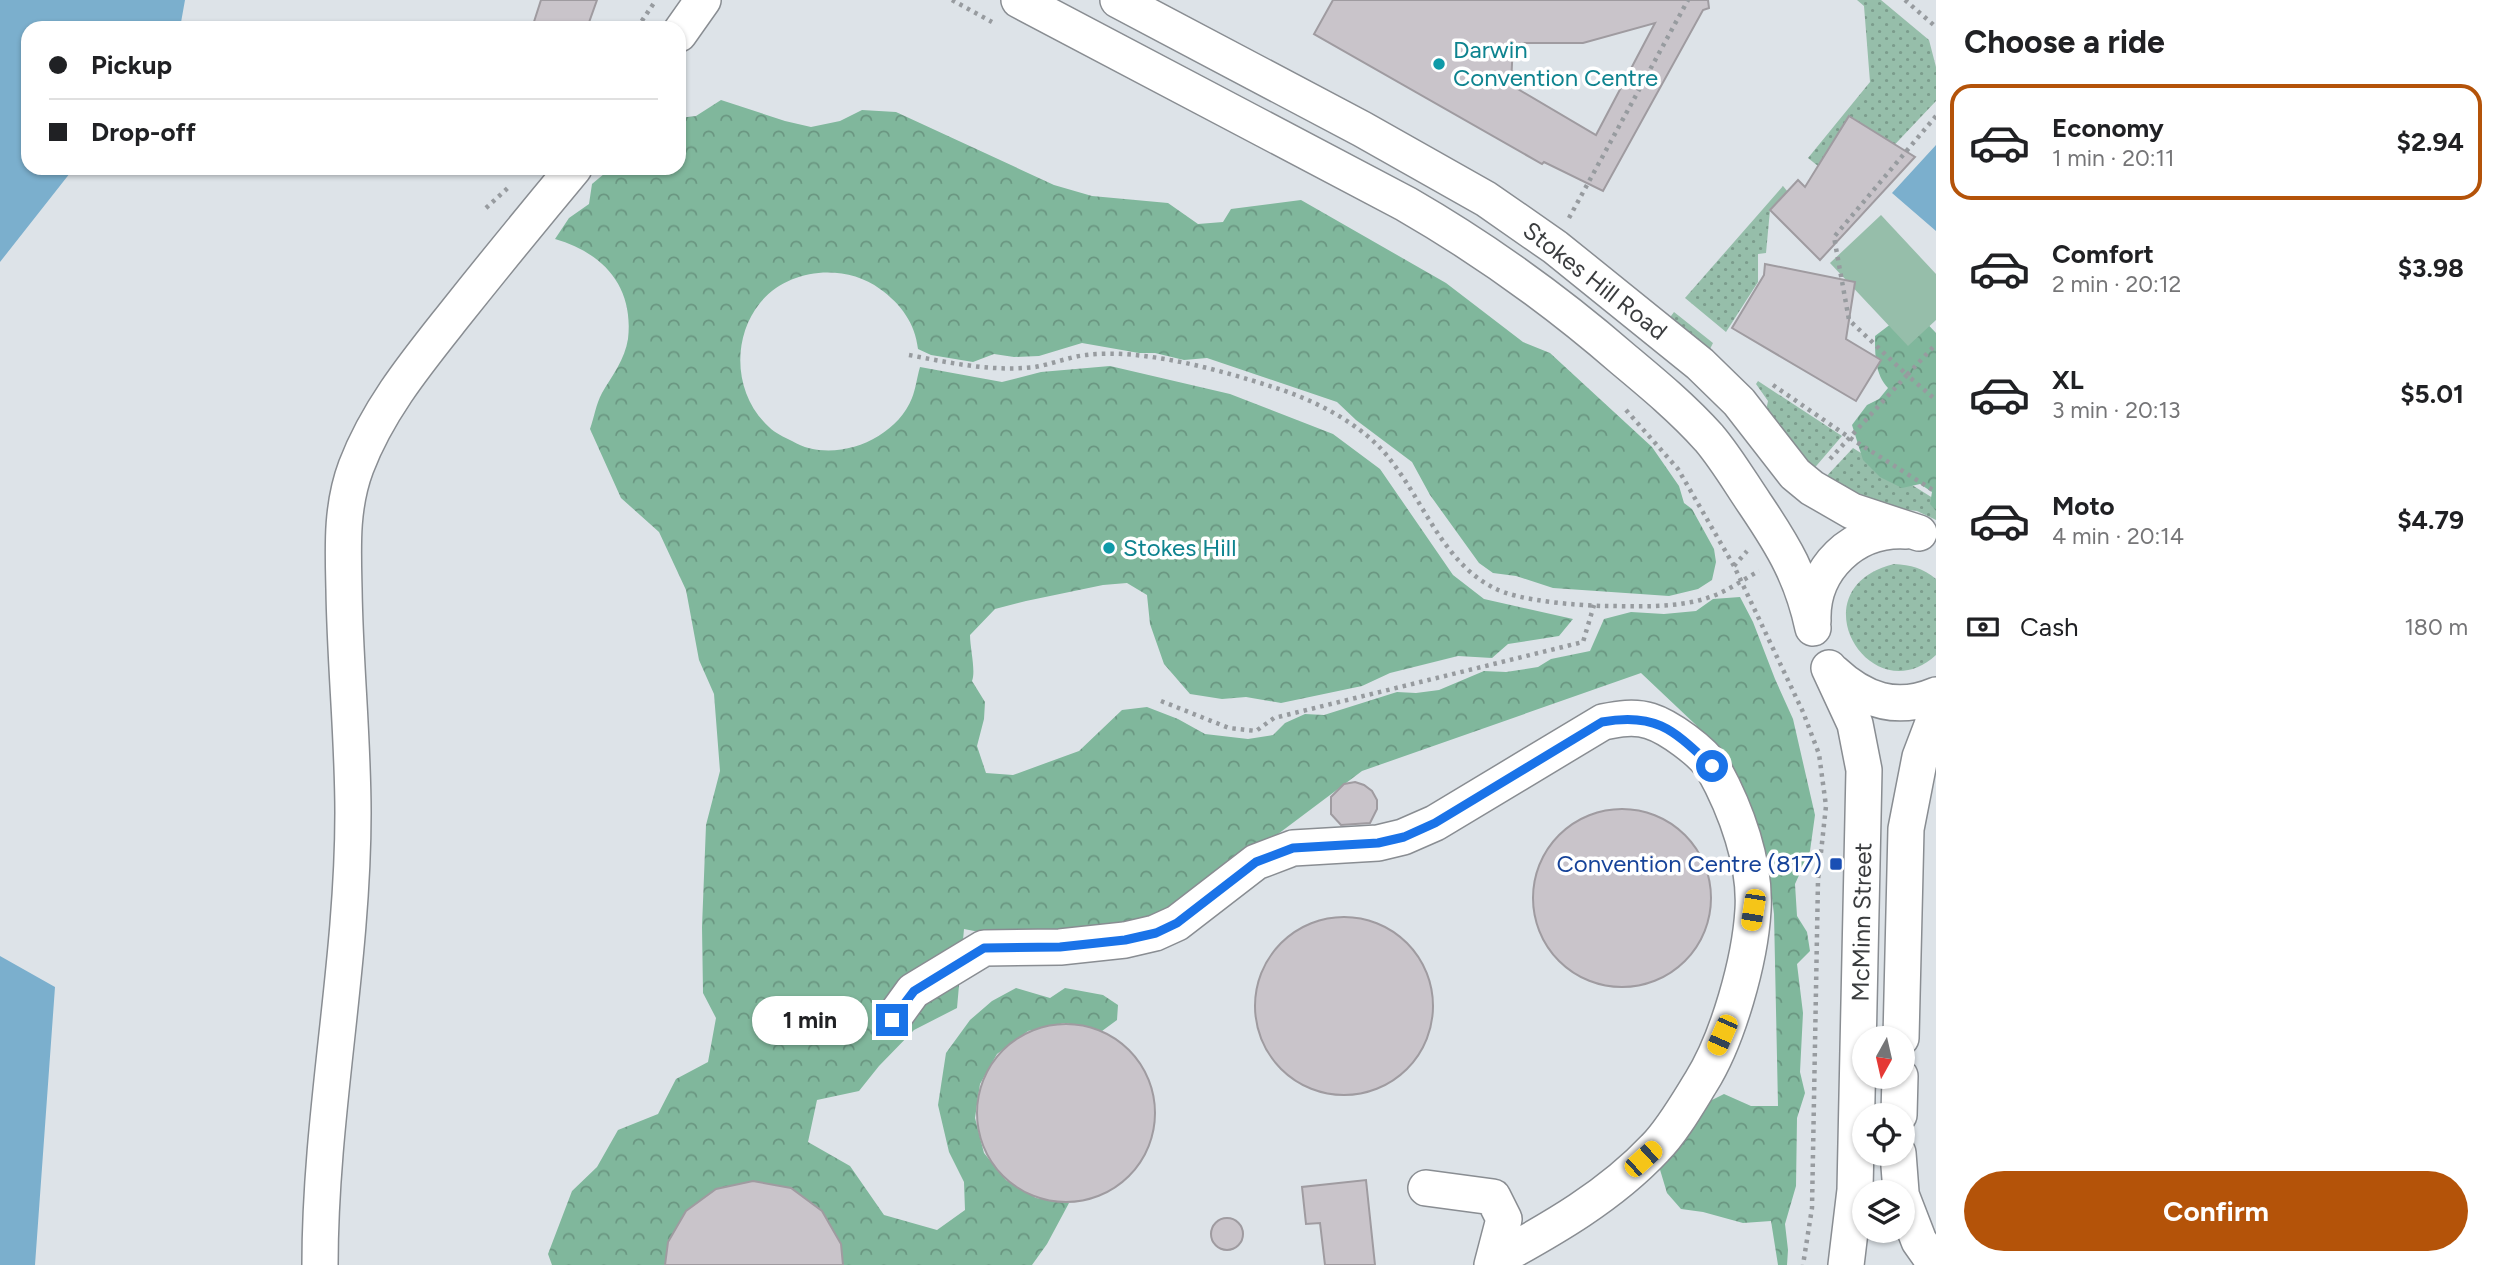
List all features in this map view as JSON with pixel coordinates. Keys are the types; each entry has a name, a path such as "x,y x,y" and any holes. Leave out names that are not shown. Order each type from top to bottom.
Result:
{"street":[{"path":"686,24 703,0"},
{"name":"Stokes Hill Road","path":"1118,0 1454,179 1519,221 1577,264 1700,364 1739,402 1795,474 1812,488 1852,511 1928,536"},
{"name":"Stokes Hill Road","path":"1008,13 1217,104 1464,237 1524,279 1584,325 1660,391 1711,441 1785,552 1804,589 1813,628"},
{"path":"1217,104 1238,63"},
{"path":"320,1265 320,1225 330,1096 349,928 353,812 344,640 342,522 356,469 375,426 403,380 568,175"},
{"path":"1813,628 1812,609 1817,588 1829,566 1845,549 1862,538 1881,532 1903,530 1928,536"},
{"name":"McMinn Street","path":"1813,628 1818,649 1856,724 1864,770 1855,1190 1846,1265"},
{"path":"1829,668 1850,688 1873,699 1899,704 1936,695"},
{"name":"McMinn Street","path":"1901,1026 1906,829 1920,757 1936,715"},
{"path":"892,1020 914,991 984,948 1060,947 1125,940 1156,933 1177,923 1256,862 1293,848 1378,843 1404,837 1435,823 1602,722 1624,718 1647,720 1666,727 1712,766 1737,823 1751,867 1753,910 1732,1013 1702,1080 1657,1147 1614,1185 1563,1223 1493,1263"},
{"path":"1426,1188 1493,1197 1504,1219 1493,1263"},
{"path":"1915,1230 1919,1241 1936,1265"}],"path":[{"path":"642,21 656,0"},
{"path":"952,0 1008,13"},
{"path":"1568,219 1688,0"},
{"path":"1905,0 1936,27"},
{"path":"1936,116 1834,237 1849,320 1907,375 1936,344"},
{"path":"486,208 516,182"},
{"path":"909,355 1002,370 1037,366 1086,355 1135,355 1201,367 1275,387 1327,410 1365,434 1391,461 1448,547 1470,572 1494,589 1530,598 1594,605 1673,605 1713,596 1785,552"},
{"path":"1766,380 1850,438 1936,492"},
{"path":"1621,404 1678,469 1734,566 1803,712 1819,754 1826,806 1818,880 1812,1208 1804,1265"},
{"path":"1161,701 1229,728 1256,731 1274,718 1583,642 1594,605"}],"green space":[{"path":"1857,0 1881,0 1929,40 1936,67 1936,101 1865,176 1887,140 1850,116 1818,166 1808,158 1870,82 1864,6"},
{"path":"721,100 811,127 840,121 862,110 896,112 1054,185 1092,196 1168,203 1198,224 1223,222 1231,209 1301,200 1446,283 1523,342 1550,353 1652,447 1679,486 1684,503 1692,509 1714,549 1716,562 1712,580 1698,589 1669,596 1553,588 1516,576 1493,573 1479,563 1430,495 1412,462 1356,420 1337,402 1207,358 1184,360 1155,353 1139,353 1082,343 1039,356 1014,357 994,354 973,362 931,355 918,349 910,323 888,295 866,281 834,273 801,276 772,291 751,317 741,350 743,383 757,414 771,429 783,436 808,448 825,450 861,445 892,426 904,413 912,398 920,367 1002,382 1041,372 1110,366 1230,394 1333,434 1380,469 1453,575 1484,599 1573,619 1559,636 1508,644 1492,658 1458,656 1390,673 1362,686 1281,703 1246,697 1222,699 1190,694 1164,664 1150,624 1147,595 1127,583 1103,585 995,609 970,635 972,681 985,702 977,746 986,773 1013,775 1079,751 1122,710 1147,707 1178,719 1205,734 1248,739 1273,735 1285,723 1305,714 1324,715 1397,692 1439,690 1484,671 1506,672 1538,667 1551,659 1590,651 1604,619 1631,612 1664,614 1696,611 1713,599 1740,597 1793,719 1815,815 1810,851 1795,884 1797,916 1807,932 1810,951 1797,964 1803,1013 1800,1072 1805,1093 1797,1118 1796,1186 1785,1224 1787,1265 1778,1265 1771,1221 1743,1223 1681,1209 1667,1193 1658,1163 1686,1113 1724,1094 1751,1106 1778,1106 1774,914 1766,852 1696,725 1641,673 1362,771 1150,930 1015,939 964,929 957,1008 914,1030 859,1091 817,1100 808,1142 850,1166 884,1215 937,1230 965,1210 964,1182 949,1152 938,1105 946,1053 970,1020 992,1001 1016,988 1050,998 1065,988 1103,995 1118,1005 1117,1020 1102,1031 1065,1023 1028,1031 997,1054 980,1084 975,1118 984,1153 1006,1180 1036,1198 1069,1203 1047,1244 1032,1265 843,1265 841,1244 791,1188 753,1181 716,1189 686,1211 668,1242 665,1265 552,1265 548,1254 572,1191 597,1167 618,1130 658,1114 676,1079 708,1062 716,1018 703,993 702,927 706,825 720,771 714,694 699,660 686,590 659,532 621,498 590,429 600,397 618,367 628,339 626,303 612,274 601,263 572,245 555,239 569,218 589,204 592,184 603,175 686,175 686,117 696,116"},
{"path":"1783,186 1788,192 1770,210 1766,253 1758,254 1758,282 1726,332 1685,298"},
{"path":"1881,215 1936,274 1936,320 1908,346 1830,263"},
{"path":"1674,312 1713,343 1708,353 1665,324"},
{"path":"1918,314 1936,333 1936,511 1930,504 1932,492 1920,484 1902,488 1880,477 1863,460 1852,425 1867,405 1879,399 1888,388 1878,370 1875,336 1900,317"},
{"path":"1758,381 1842,436 1811,472 1764,420 1768,401 1756,384"},
{"path":"1853,448 1936,500 1936,520 1917,511 1883,507 1823,480"},
{"path":"1894,564 1916,568 1936,579 1936,655 1911,669 1888,670 1868,659 1853,641 1846,620 1849,597 1864,578"}],"water":[{"path":"0,0 185,0 181,21 21,21 21,175 68,175 0,262"},
{"path":"1936,145 1936,231 1892,193"},
{"path":"0,956 55,987 35,1265 0,1265"}],"building":[{"path":"541,0 597,0 590,21 534,21"},
{"name":"Darwin Convention Centre","path":"1333,0 1708,0 1709,8 1703,10 1603,191 1544,162 1542,164 1314,34","holes":["1655,23 1596,135 1511,85 1513,43 1583,43"]},
{"path":"1849,116 1915,157 1820,260 1770,210 1798,180 1805,187"},
{"path":"1765,264 1855,282 1846,339 1881,360 1856,401 1732,328 1764,275"},
{"path":"1355,782 1372,791 1377,800 1377,809 1370,823 1341,825 1331,814 1331,797 1344,784"},
{"path":"1622,809 1656,816 1685,835 1704,864 1711,898 1704,932 1685,961 1656,980 1622,987 1588,980 1559,961 1540,932 1533,898 1540,864 1559,835 1588,816"},
{"path":"1344,917 1361,918 1378,924 1407,943 1426,972 1432,989 1432,1023 1426,1040 1407,1069 1378,1088 1361,1094 1344,1095 1327,1094 1310,1088 1281,1069 1262,1040 1256,1023 1255,1006 1256,989 1262,972 1281,943 1310,924 1327,918"},
{"path":"1066,1024 1083,1025 1100,1031 1129,1050 1148,1079 1154,1096 1154,1130 1148,1147 1129,1176 1100,1195 1083,1201 1066,1202 1049,1201 1032,1195 1003,1176 984,1147 978,1130 977,1113 978,1096 984,1079 1003,1050 1032,1031 1049,1025"},
{"path":"1366,1180 1375,1265 1325,1265 1320,1223 1306,1224 1302,1187"},
{"path":"753,1181 791,1188 822,1211 841,1244 843,1265 665,1265 668,1242 686,1211 716,1189"},
{"path":"1227,1218 1238,1223 1243,1234 1238,1245 1227,1250 1216,1245 1211,1234 1216,1223"}],"place":[{"name":"Darwin Convention Centre","path":"1439,64"},
{"name":"Stokes Hill","path":"1109,548"},
{"name":"Convention Centre (817)","path":"1836,864"}],"route":[{"path":"892,1020 914,991 984,948 1060,947 1125,940 1156,933 1177,923 1256,862 1293,848 1378,843 1404,837 1435,823 1602,722 1624,718 1647,720 1666,727 1712,766"}]}
